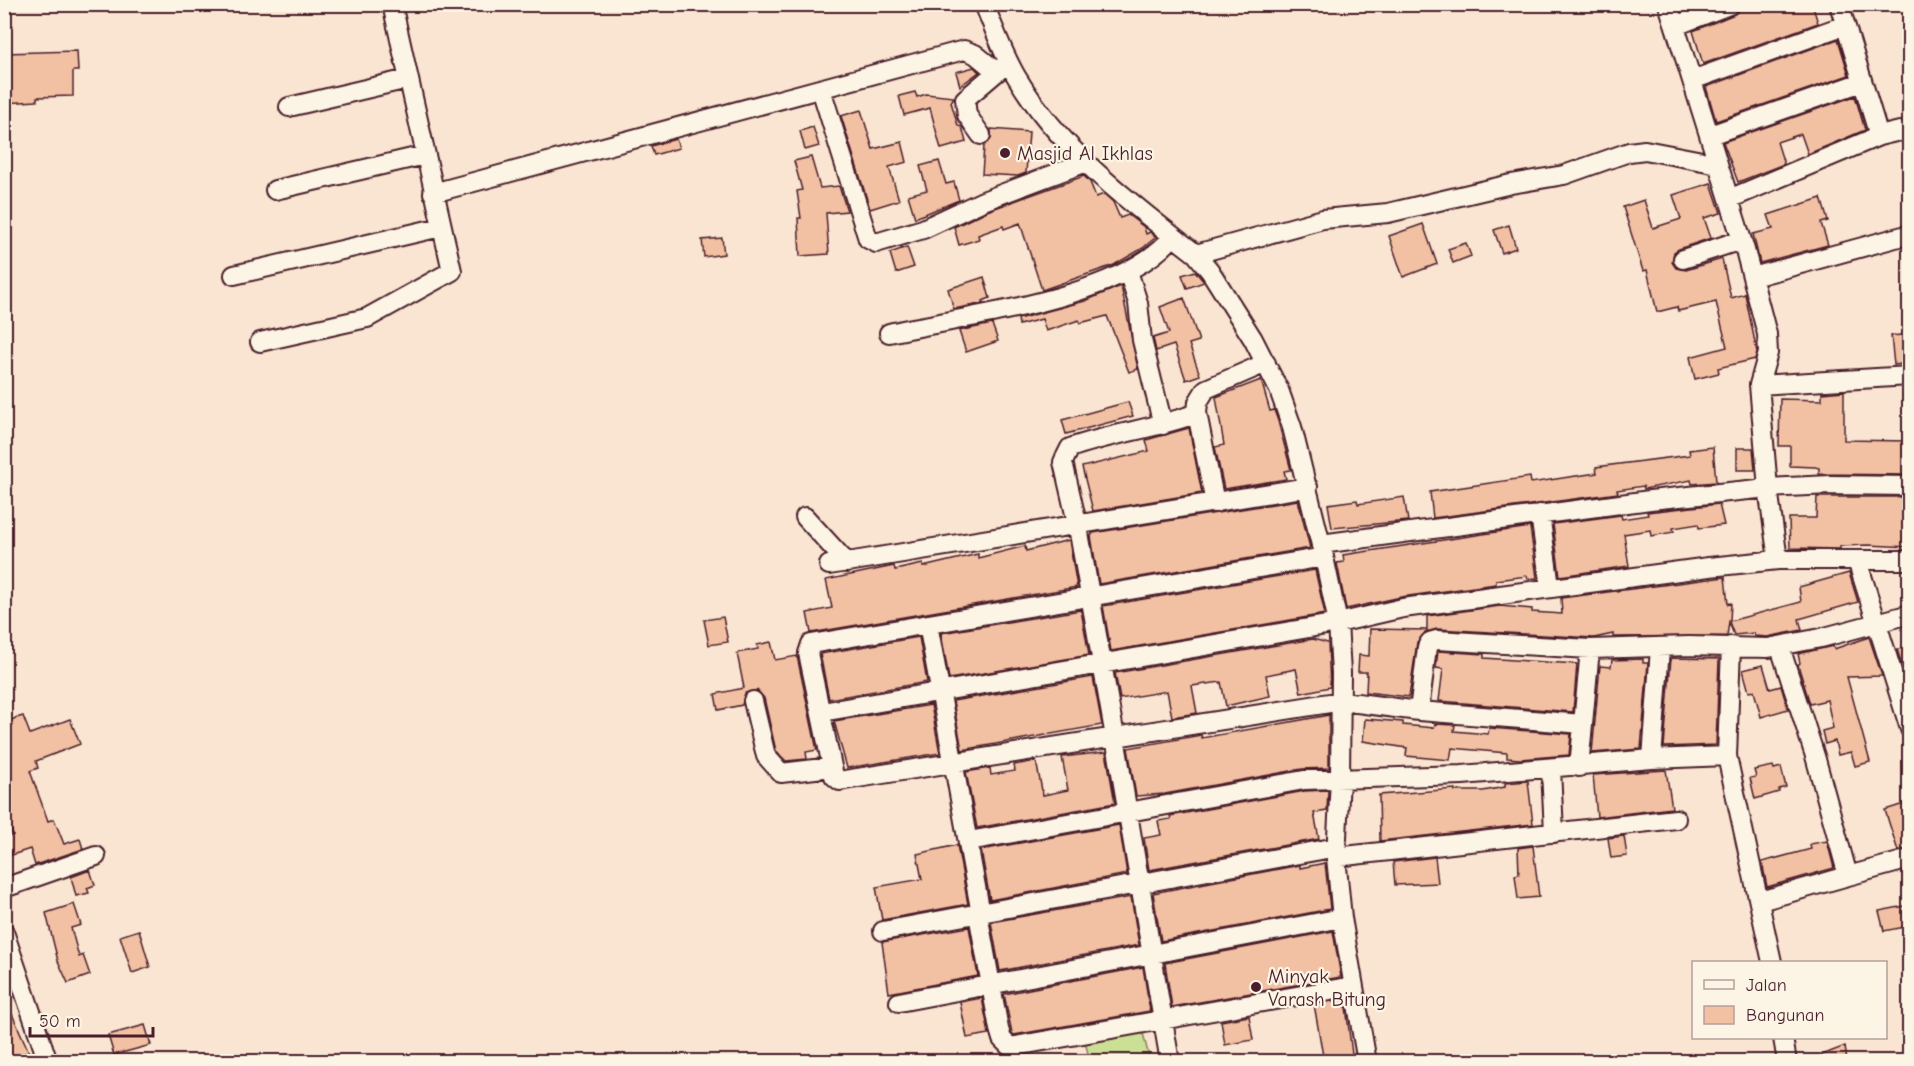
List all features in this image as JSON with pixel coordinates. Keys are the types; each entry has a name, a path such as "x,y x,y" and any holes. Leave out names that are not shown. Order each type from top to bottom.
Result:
{"street":[{"path":"260,342 367,318 452,271 392,4"},
{"path":"984,4 1003,67"},
{"path":"1668,4 1753,277 1769,345 1760,385 1768,488 1778,560"},
{"path":"1675,26 1731,4"},
{"path":"1839,4 1879,136"},
{"path":"1692,80 1845,25"},
{"path":"433,193 963,50 1003,67 1084,163 1196,254 1222,290 1266,363 1292,426 1323,550 1338,623 1342,701 1336,852 1342,918 1367,1062"},
{"path":"981,135 967,115 965,99 1003,67"},
{"path":"289,107 408,80"},
{"path":"1710,135 1862,82"},
{"path":"821,89 868,239 876,243 923,229 1001,193 1084,163"},
{"path":"1729,199 1879,136 1900,131 1910,134"},
{"path":"1196,254 1323,219 1388,213 1510,184 1564,175 1629,152 1645,150 1718,164"},
{"path":"275,190 425,155"},
{"path":"234,275 441,227"},
{"path":"1753,277 1910,234"},
{"path":"889,333 1026,306 1128,272 1162,250 1173,236"},
{"path":"1683,259 1741,240"},
{"path":"1128,272 1138,303 1142,340 1163,425"},
{"path":"1215,503 1197,413 1198,402 1206,389 1266,363"},
{"path":"1760,385 1910,376"},
{"path":"1170,1062 1078,527 1063,462 1070,448 1111,435 1163,425 1197,413"},
{"path":"1582,724 1419,711 1342,701 840,781 834,776 808,653 811,644 1090,597 1323,550 1540,514 1768,488 1831,485 1910,486"},
{"path":"805,517 838,564 1078,527 1308,487"},
{"path":"1540,514 1550,587"},
{"path":"822,712 1338,623 1403,608 1550,587 1778,560 1910,560"},
{"path":"1857,560 1905,693 1910,729"},
{"path":"1419,711 1426,654 1430,642 1450,640 1590,649 1780,647 1910,614"},
{"path":"928,624 969,841 990,984 1002,1039 1010,1047 1353,986"},
{"path":"1731,646 1727,756 1772,961"},
{"path":"1780,647 1815,756 1848,876"},
{"path":"1652,759 1660,648"},
{"path":"1579,767 1590,649"},
{"path":"753,701 766,756 781,773 832,767"},
{"path":"969,841 1127,814 1284,783 1340,778 1391,778 1551,769 1652,759 1727,756"},
{"path":"1551,769 1554,833"},
{"path":"882,931 1140,882 1336,852 1554,833 1676,819"},
{"path":"4,888 96,856"},
{"path":"1760,901 1910,859"},
{"path":"899,1002 1342,918"},
{"path":"4,932 12,976 48,1062"},
{"path":"1783,1039 1787,1062"}],"green space":[{"path":"1141,1025 1150,1061 1090,1061 1084,1038"}],"building":[{"path":"1742,4 1812,4 1818,23 1703,64 1693,31 1735,14"},
{"path":"1838,39 1849,75 1716,121 1706,87"},
{"path":"77,51 78,71 73,71 73,96 37,97 37,101 4,103 4,53"},
{"path":"974,67 979,72 960,86 956,72"},
{"path":"915,92 917,97 926,94 954,97 951,102 958,126 962,127 966,142 941,149 930,108 904,115 899,96"},
{"path":"1855,96 1865,130 1808,154 1801,134 1777,142 1784,164 1738,182 1723,142"},
{"path":"861,110 873,149 902,142 907,162 889,167 899,200 870,209 841,116"},
{"path":"813,127 819,146 805,150 800,131"},
{"name":"Masjid Al Ikhlas","path":"991,129 1029,132 1026,173 1018,176 982,174 984,146 991,139"},
{"path":"676,139 679,148 654,155 651,146"},
{"path":"811,157 820,188 839,186 847,211 826,213 829,254 800,256 798,218 801,218 797,191 802,190 794,161"},
{"path":"939,161 946,184 954,182 959,200 915,218 908,195 927,190 920,166"},
{"path":"1084,176 1090,182 1096,197 1104,194 1113,202 1120,218 1128,215 1144,227 1146,234 1150,232 1156,237 1143,248 1114,265 1042,290 1020,223 978,235 979,239 959,245 954,227 987,211"},
{"path":"1711,183 1721,213 1704,218 1711,238 1674,252 1672,262 1676,268 1686,270 1722,259 1731,298 1745,294 1757,352 1755,359 1718,368 1719,373 1695,379 1690,357 1727,347 1716,302 1678,311 1677,307 1657,312 1647,270 1643,271 1623,207 1644,200 1653,228 1681,219 1673,195"},
{"path":"1821,198 1828,221 1821,223 1828,245 1760,263 1753,234 1773,229 1768,215"},
{"path":"1423,224 1437,264 1403,277 1389,236"},
{"path":"1509,225 1516,248 1502,253 1494,230"},
{"path":"722,238 724,254 704,257 702,240"},
{"path":"1466,243 1471,256 1453,263 1448,249"},
{"path":"907,247 914,267 896,273 890,253"},
{"path":"1195,271 1204,282 1187,288 1182,275"},
{"path":"984,277 990,298 983,301 984,303 954,309 948,289"},
{"path":"1121,286 1138,369 1129,372 1107,316 1080,323 1079,320 1046,331 1042,319 1019,325 1018,319 1085,301"},
{"path":"1184,298 1199,341 1189,344 1200,375 1186,380 1174,345 1156,351 1153,338 1169,333 1160,307"},
{"path":"992,324 998,341 966,352 959,331"},
{"path":"1910,334 1910,363 1894,365 1891,336"},
{"path":"1261,380 1270,411 1274,410 1278,421 1291,470 1284,471 1286,479 1224,489 1215,447 1224,445 1216,397"},
{"path":"1844,391 1844,440 1908,441 1908,475 1819,474 1819,468 1790,466 1790,446 1779,446 1780,399 1822,400 1822,393"},
{"path":"1128,402 1133,416 1066,434 1062,420"},
{"path":"1189,428 1202,493 1093,511 1082,467 1149,451 1146,440"},
{"path":"1713,447 1716,482 1692,484 1691,480 1644,489 1643,486 1617,490 1618,493 1433,518 1430,492 1530,477 1531,483 1597,473 1596,467 1690,455 1689,450"},
{"path":"1737,448 1753,448 1755,470 1737,470"},
{"path":"1404,497 1408,521 1332,528 1328,504 1357,500 1358,504"},
{"path":"1817,497 1910,497 1910,547 1868,545 1840,546 1840,549 1790,548 1789,518 1816,518"},
{"path":"1298,500 1310,548 1099,584 1091,536 1093,533"},
{"path":"1719,504 1724,525 1699,528 1698,524 1673,528 1674,532 1651,536 1650,530 1624,534 1629,566 1560,576 1553,524 1621,515 1622,519 1648,515 1647,512"},
{"path":"1530,527 1537,578 1528,579 1527,576 1496,580 1496,584 1401,597 1346,609 1337,563 1344,562 1343,555"},
{"path":"1069,540 1077,587 811,633 807,613 832,608 826,580 894,566 895,570 923,564 923,567 978,554 978,558 1025,546 1026,551"},
{"path":"1315,570 1325,614 1111,651 1103,606"},
{"path":"1849,573 1858,602 1799,619 1802,630 1767,637 1755,636 1754,633 1734,635 1729,622 1727,636 1613,637 1613,634 1594,638 1437,629 1426,632 1417,642 1409,697 1366,692 1367,672 1358,672 1359,655 1369,656 1370,629 1427,630 1427,616 1500,606 1532,609 1532,612 1562,614 1561,598 1725,577 1728,604 1731,603 1730,621 1801,602 1799,587"},
{"path":"1081,610 1089,655 949,679 941,633"},
{"path":"723,617 728,642 709,645 704,620"},
{"path":"919,637 927,682 829,699 820,654"},
{"path":"1869,637 1882,676 1847,677 1870,762 1855,766 1851,752 1838,755 1835,741 1825,744 1822,731 1833,728 1827,700 1810,704 1798,665 1800,663 1798,654 1833,646 1834,649"},
{"path":"1313,639 1328,643 1330,687 1301,693 1296,669 1266,675 1270,696 1226,706 1221,682 1192,686 1197,713 1172,717 1167,691 1120,699 1115,673"},
{"path":"771,642 775,660 797,656 817,750 806,752 807,759 786,761 776,751 764,698 757,690 745,693 742,705 718,710 715,694 744,688 737,653 758,649 757,645"},
{"path":"1910,647 1910,676 1905,676 1897,649"},
{"path":"1438,651 1484,654 1484,658 1577,664 1573,712 1439,701 1443,669 1436,668"},
{"path":"1671,658 1719,659 1716,745 1664,747"},
{"path":"1643,659 1643,663 1648,663 1641,749 1592,753 1600,666 1611,667 1612,660"},
{"path":"1763,665 1770,689 1781,686 1788,709 1761,717 1754,691 1749,692 1743,670"},
{"path":"1093,677 1102,725 962,750 953,701"},
{"path":"931,705 940,753 847,768 834,721"},
{"path":"1329,715 1329,768 1302,769 1165,794 1136,796 1128,748 1201,735 1202,738"},
{"path":"23,716 30,734 70,719 80,744 36,761 38,768 30,771 48,821 54,819 64,844 80,839 83,849 35,865 30,849 12,855 5,838 13,835 4,811 4,798 11,796 4,779 4,722"},
{"path":"1365,719 1403,722 1403,725 1434,728 1435,724 1455,725 1454,731 1488,734 1489,728 1571,734 1569,755 1520,759 1507,758 1507,753 1452,748 1450,760 1406,756 1407,748 1363,741"},
{"path":"1106,752 1115,803 977,828 966,772 990,768 991,775 1015,771 1014,765 1036,761 1043,795 1068,790 1062,757"},
{"path":"1773,766 1774,769 1781,767 1786,787 1779,789 1779,792 1755,799 1750,778 1756,777 1754,770"},
{"path":"1666,770 1672,808 1597,817 1593,775"},
{"path":"1528,781 1533,824 1380,841 1379,795 1455,789 1455,791 1483,791 1505,787 1505,783"},
{"path":"1328,790 1327,811 1314,813 1319,839 1149,870 1144,838 1161,835 1158,821 1171,819 1170,816 1305,791"},
{"path":"1910,802 1910,848 1898,851 1885,810"},
{"path":"1119,825 1127,874 990,900 981,850"},
{"path":"1624,836 1627,856 1611,858 1608,838"},
{"path":"1827,841 1834,868 1767,887 1762,862 1811,849 1810,844"},
{"path":"957,845 968,904 882,920 876,887 922,879 917,854"},
{"path":"1533,846 1539,897 1518,899 1515,875 1519,874 1518,848"},
{"path":"1435,857 1438,883 1395,885 1393,862"},
{"path":"1325,863 1330,909 1161,941 1153,893 1300,865 1300,868"},
{"path":"90,870 95,885 87,888 89,893 76,896 71,877"},
{"path":"1131,897 1139,945 1000,971 991,922"},
{"path":"74,904 81,925 71,928 79,957 83,955 90,975 68,983 58,961 46,913"},
{"path":"1910,905 1910,926 1884,931 1879,911"},
{"path":"969,927 978,976 889,993 882,942"},
{"path":"139,930 150,967 132,973 120,936"},
{"path":"1333,931 1341,977 1172,1007 1165,963"},
{"path":"1143,967 1150,1011 1014,1035 1012,1033 1004,994"},
{"path":"4,996 29,1052 4,1060"},
{"path":"982,998 989,1034 967,1038 960,1002"},
{"path":"1345,999 1353,1062 1324,1062 1314,1004"},
{"path":"1249,1016 1253,1040 1225,1045 1221,1021"},
{"path":"145,1025 151,1045 114,1055 108,1035"},
{"path":"1845,1046 1847,1062 1809,1062 1809,1060"}],"place":[{"name":"Masjid Al Ikhlas","path":"1005,153"},
{"name":"Minyak Varash Bitung","path":"1256,987"}]}
